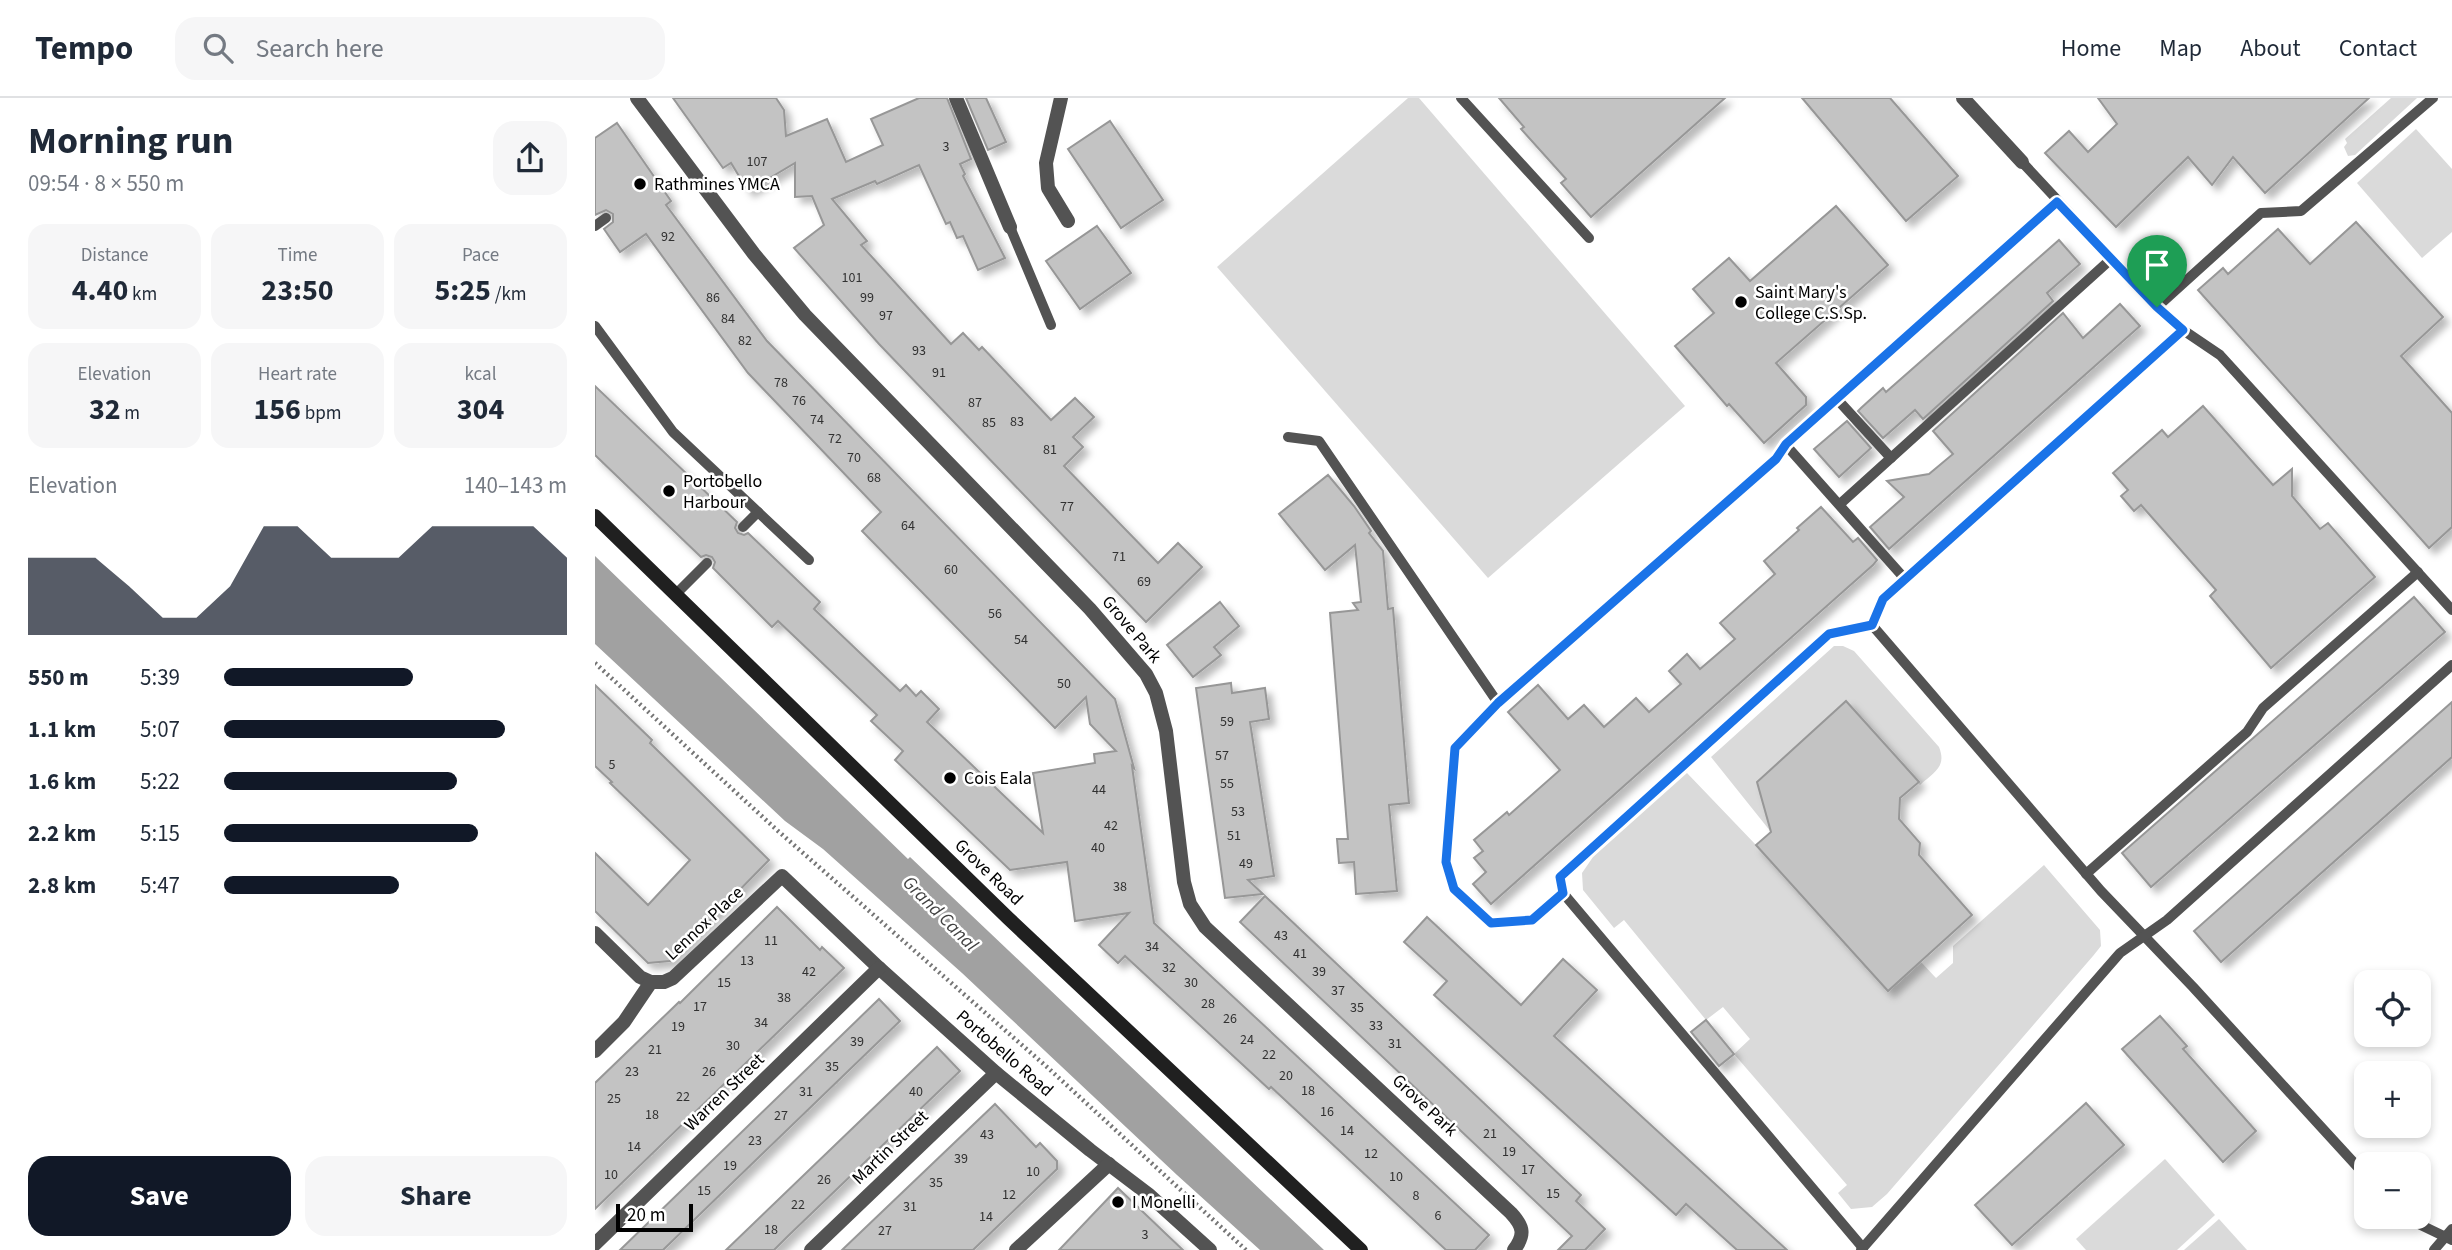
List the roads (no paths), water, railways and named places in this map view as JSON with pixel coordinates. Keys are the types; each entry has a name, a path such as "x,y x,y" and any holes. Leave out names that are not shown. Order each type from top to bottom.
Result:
{"main road":[{"name":"Grove Road","path":"595,516 1008,918 1361,1250"}],"street":[{"name":"Grove Park","path":"637,98 754,254 805,315 1090,608 1146,674 1156,693 1165,731 1184,882 1190,904 1205,927 1511,1213 1520,1223 1523,1235 1514,1250"},
{"path":"956,98 1010,227"},
{"path":"1061,98 1046,163 1048,188 1068,221"},
{"path":"1963,98 2022,163"},
{"name":"Portobello Road","path":"782,876 996,1073 1148,1194 1210,1250"},
{"name":"Lennox Place","path":"651,982 664,982 674,978 782,876"},
{"path":"595,933 640,977 651,982 624,1023 595,1051"},
{"name":"Warren Street","path":"595,1244 879,968"},
{"name":"Martin Street","path":"811,1250 996,1073"},
{"path":"1016,1250 1109,1164"}],"lane":[{"path":"1461,98 1589,238"},
{"path":"2157,307 2261,213 2301,211 2433,98"},
{"path":"2022,163 2157,307 2183,330 2220,355 2452,610"},
{"path":"1563,893 1532,920 1491,923 1454,889 1446,862 1455,748 1498,703 1776,459 1786,444 1836,398 2057,202"},
{"path":"595,226 606,218"},
{"path":"1010,227 1051,324"},
{"path":"1840,504 2111,260"},
{"path":"595,326 673,432 809,560"},
{"path":"1872,625 1883,599 2183,330"},
{"path":"1836,398 1891,458"},
{"path":"1288,437 1319,441 1498,703"},
{"path":"1786,444 1905,579"},
{"path":"743,527 758,512"},
{"path":"675,595 707,563"},
{"path":"2086,874 2247,732 2263,708 2418,572"},
{"path":"1872,625 2086,874 2354,1164"},
{"path":"1872,625 1829,634 1560,877 1563,893 1862,1249 2120,953 2167,920 2452,665"},
{"path":"2431,1228 2449,1235 2434,1250"}],"water":[{"name":"Grand Canal","path":"595,556 908,859 910,857 1324,1250 1260,1250 962,973 823,849 785,821 595,644"}],"place":[{"name":"Rathmines YMCA","path":"640,184"},
{"name":"Saint Mary's College C.S.Sp.","path":"1741,302"},
{"name":"Portobello Harbour","path":"669,491"},
{"name":"Cois Eala","path":"950,778"},
{"name":"I Monelli","path":"1118,1202"}]}
